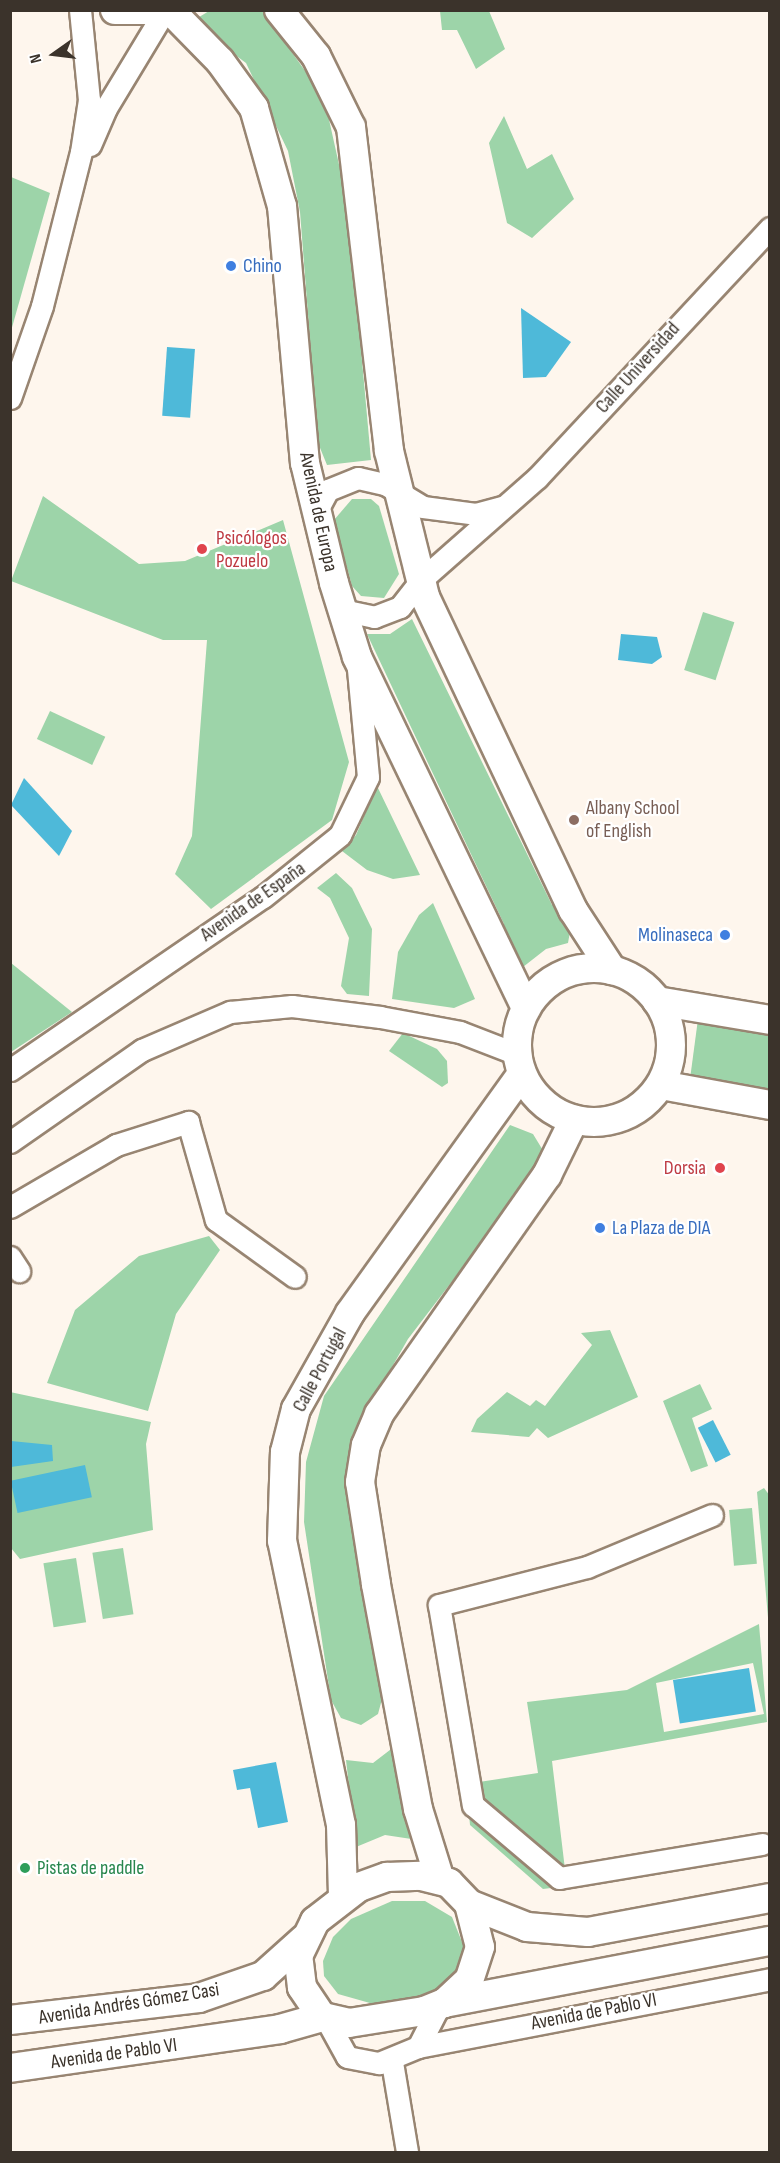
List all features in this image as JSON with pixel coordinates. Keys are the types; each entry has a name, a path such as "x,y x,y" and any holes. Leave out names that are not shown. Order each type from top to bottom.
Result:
{"street":[{"path":"10,398 42,306 75,182 89,100 80,10"},
{"path":"115,10 168,11"},
{"path":"279,10 316,56 351,127 396,493 420,581 435,623 573,910 612,970"},
{"path":"75,182 106,108 168,11"},
{"name":"Avenida de Europa","path":"168,11 245,93 274,167 315,514 342,610 357,657 526,1008"},
{"name":"Calle Universidad","path":"342,610 385,615 400,607 420,581 505,506 770,228"},
{"path":"315,514 328,490 345,480 370,479 423,507 454,513 505,506"},
{"name":"Avenida de España","path":"10,1070 263,897 340,836 368,777 357,657"},
{"path":"10,1142 142,1050 230,1012 292,1006 390,1019 460,1032 520,1064 543,1103 574,1120 616,1120 649,1100 661,1085 671,1042 657,1000 637,981 612,970 562,975 538,992 526,1008 520,1064"},
{"path":"657,1000 770,1020"},
{"name":"Calle Portugal","path":"343,1896 341,1825 282,1541 285,1452 296,1409 350,1313 520,1064"},
{"path":"661,1085 770,1105"},
{"path":"440,1880 418,1809 376,1584 360,1482 366,1446 379,1414 547,1175 574,1120"},
{"path":"10,1207 116,1144 188,1122 216,1220 273,1271 296,1277"},
{"path":"712,1515 587,1567 439,1605 473,1805 559,1878 762,1844"},
{"path":"387,1877 440,1880 457,1889 469,1904 480,1958 469,1980 442,2005 418,2047 392,2062 347,2057 302,1987 303,1940 343,1896 387,1877"},
{"path":"469,1904 527,1927 588,1932 770,1898"},
{"name":"Avenida Andrés Gómez Casi","path":"10,2020 199,1998 263,1976 303,1940"},
{"name":"Avenida de Pablo VI","path":"442,2005 770,1941"},
{"name":"Avenida de Pablo VI","path":"418,2047 770,1979"},
{"path":"324,2018 363,2022 442,2005"},
{"name":"Avenida de Pablo VI","path":"10,2068 280,2029 324,2018"},
{"path":"392,2062 408,2152"}],"green space":[{"path":"209,11 262,11 324,97 348,205 371,460 327,465 318,443 300,212 288,151 246,63 191,22"},
{"path":"440,11 489,11 505,49 476,69 457,30 442,30"},
{"path":"504,116 527,169 552,154 574,199 532,238 507,223 489,143"},
{"path":"11,177 50,193 11,331"},
{"path":"43,496 139,564 185,561 283,520 349,762 332,820 211,909 175,874 192,836 207,640 163,640 11,581"},
{"path":"352,499 371,499 379,506 399,574 384,598 361,596 352,586 334,520"},
{"path":"703,612 734,622 716,680 684,670"},
{"path":"412,619 552,905 560,902 571,926 568,943 546,949 523,967 514,963 495,928 504,924 367,634 390,634"},
{"path":"50,711 105,737 92,765 37,739"},
{"path":"377,786 420,875 393,879 367,870 342,851 356,835"},
{"path":"336,873 352,888 372,929 369,996 347,994 341,986 349,938 330,898 317,888"},
{"path":"433,903 475,999 454,1008 392,999 398,952 419,915"},
{"path":"11,963 72,1012 10,1052"},
{"path":"698,1019 769,1031 769,1091 690,1079"},
{"path":"403,1033 437,1049 447,1061 448,1083 442,1087 389,1051"},
{"path":"510,1125 533,1134 547,1157 408,1339 373,1400 356,1444 385,1688 378,1714 361,1725 341,1718 331,1700 304,1522 306,1462 324,1396"},
{"path":"209,1236 220,1250 176,1314 148,1411 47,1383 75,1310 139,1256"},
{"path":"610,1330 638,1397 548,1438 537,1428 529,1437 471,1432 477,1419 507,1392 530,1406 536,1400 545,1406 592,1345 581,1333"},
{"path":"700,1384 712,1409 692,1418 708,1466 691,1472 663,1401"},
{"path":"10,1392 151,1422 146,1444 153,1530 20,1559 11,1548"},
{"path":"764,1488 770,1496 769,1629 757,1492"},
{"path":"752,1508 757,1564 734,1566 729,1510"},
{"path":"123,1548 133,1614 103,1619 92,1553"},
{"path":"76,1558 86,1622 54,1627 43,1563"},
{"path":"759,1624 767,1722 552,1761 567,1886 543,1889 470,1825 466,1784 538,1773 527,1702 627,1690","holes":["753,1663 764,1714 664,1732 656,1683"]},
{"path":"399,1743 418,1840 385,1835 356,1847 346,1760 373,1763"},
{"path":"392,1901 425,1901 452,1917 464,1947 459,1968 439,1988 410,2000 377,2005 338,1994 324,1976 323,1961 333,1937 351,1919"}],"water":[{"path":"521,308 571,342 546,377 523,378"},
{"path":"167,347 195,349 190,418 162,416"},
{"path":"621,634 657,637 662,657 652,664 618,660"},
{"path":"24,778 72,831 59,856 11,805"},
{"path":"713,1420 731,1455 716,1462 698,1428"},
{"path":"11,1441 52,1445 53,1461 11,1467"},
{"path":"85,1465 92,1497 18,1513 11,1481"},
{"path":"749,1668 756,1711 680,1724 673,1680"},
{"path":"276,1762 288,1822 258,1828 250,1788 237,1790 233,1770"}],"place":[{"name":"Chino","path":"231,266"},
{"name":"Psicólogos Pozuelo","path":"202,549"},
{"name":"Albany School of English","path":"574,820"},
{"name":"Molinaseca","path":"725,935"},
{"name":"Dorsia","path":"720,1168"},
{"name":"La Plaza de DIA","path":"600,1228"},
{"name":"Pistas de paddle","path":"25,1868"}]}
